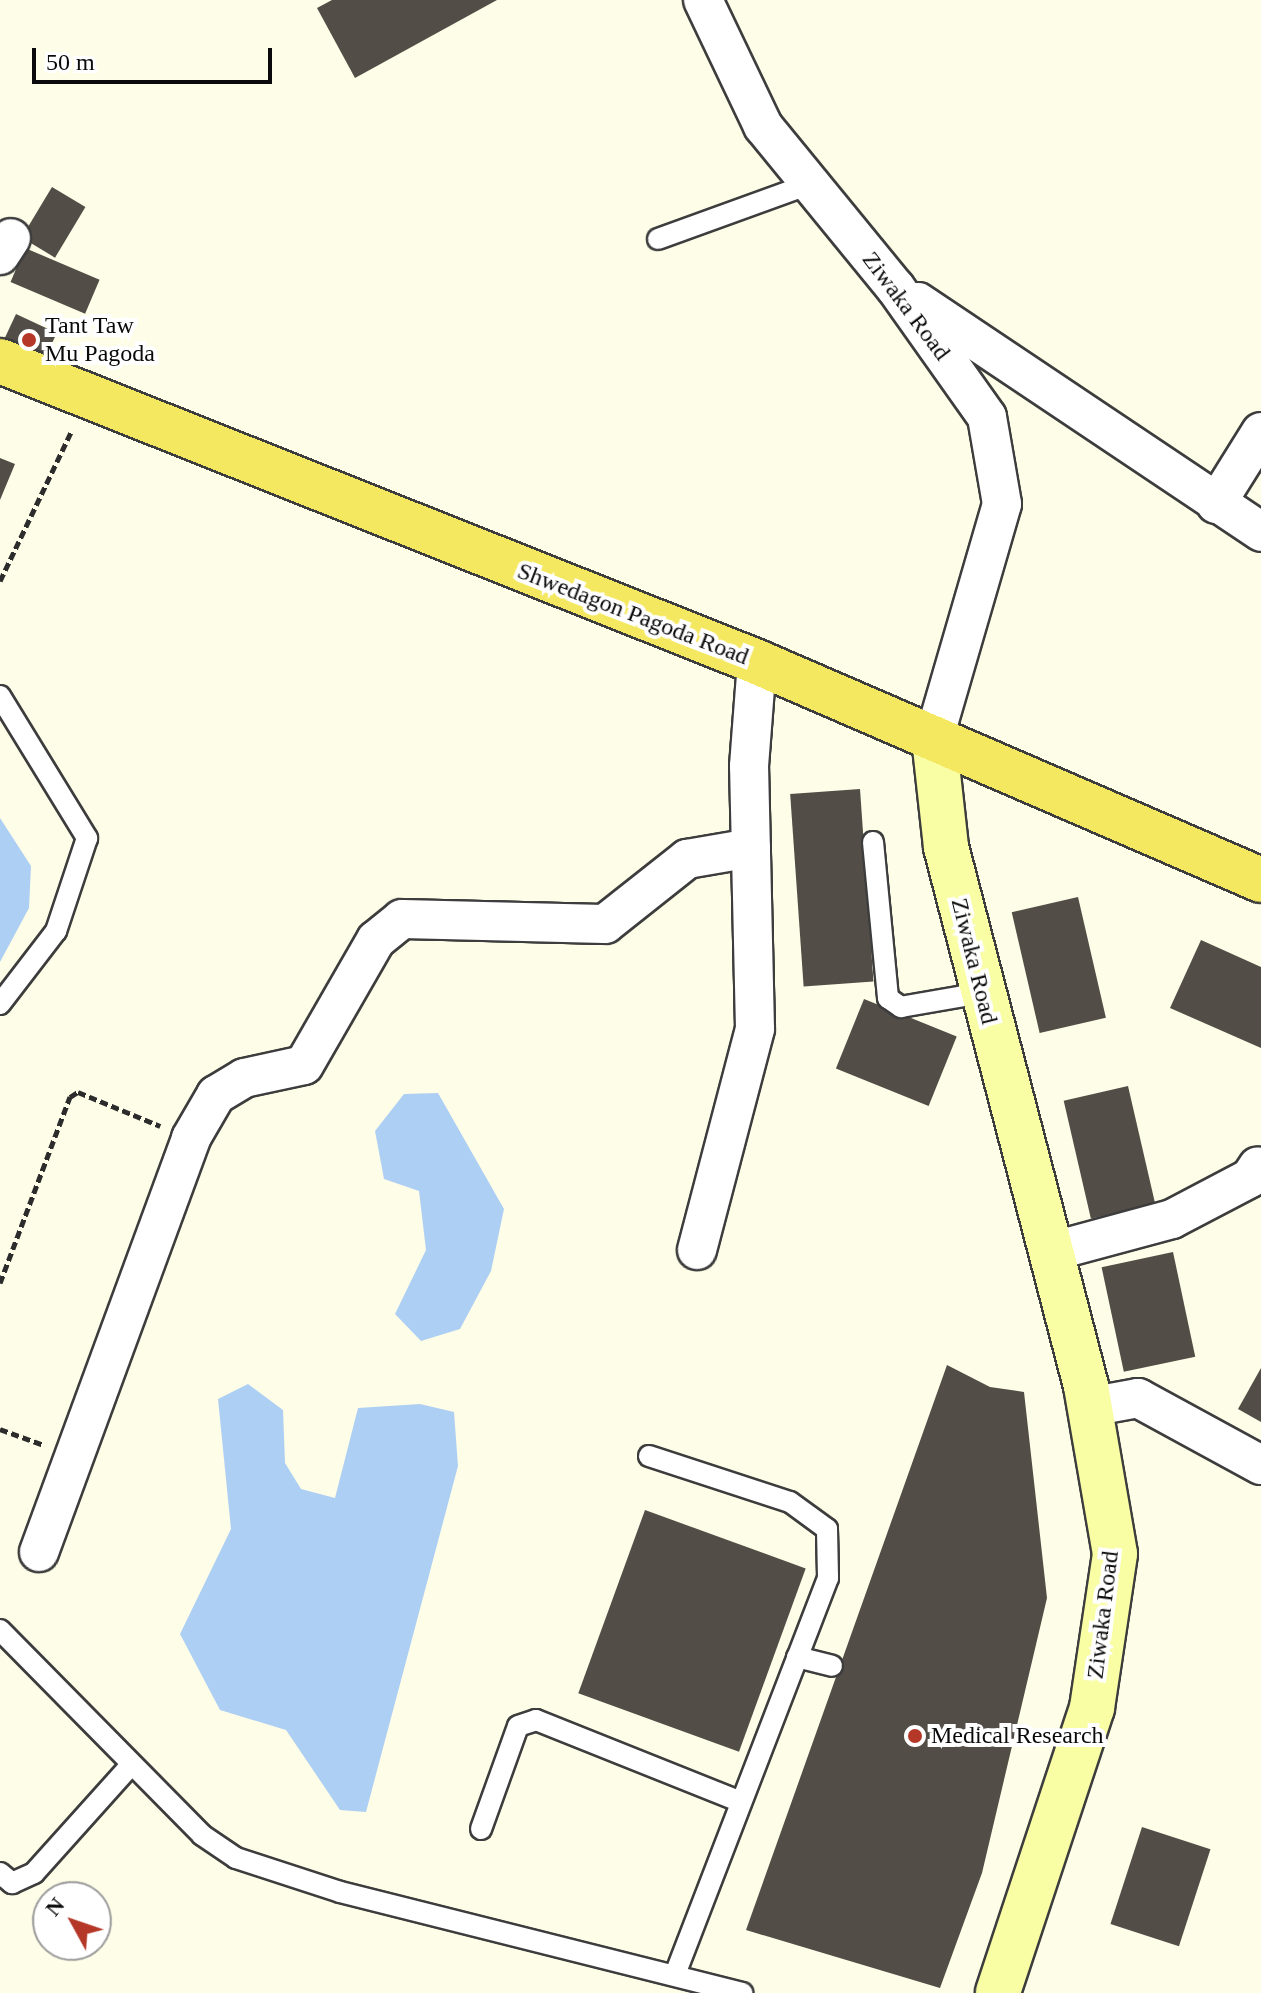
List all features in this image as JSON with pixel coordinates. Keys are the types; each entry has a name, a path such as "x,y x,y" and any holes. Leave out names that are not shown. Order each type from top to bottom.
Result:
{"main road":[{"name":"Shwedagon Pagoda Road","path":"0,361 757,662 1261,880"},
{"name":"Ziwaka Road","path":"934,738 946,847 1089,1407 1115,1554 1094,1692 998,1993"}],"street":[{"name":"Ziwaka Road","path":"703,0 763,126 895,287 987,417 1002,504 934,738"},
{"path":"895,287 1261,532"},
{"path":"1216,504 1261,432"},
{"path":"697,1250 755,1029 751,848 757,662"},
{"path":"39,1552 191,1138 229,1084 304,1065 376,940 402,919 605,924 687,859 751,848"},
{"path":"1050,1252 1172,1219 1250,1178 1258,1166"},
{"path":"1089,1407 1138,1398 1261,1465"}],"lane":[{"path":"658,239 810,184"},
{"path":"0,696 87,838 56,931 0,1004"},
{"path":"873,842 888,998 901,1007 981,993"},
{"path":"649,1456 790,1502 827,1529 828,1578 676,1971"},
{"path":"0,1630 202,1835 284,1877 676,1971 743,1993"},
{"path":"797,1657 832,1666"},
{"path":"481,1829 518,1726 536,1720 741,1802"},
{"path":"0,1873 12,1883 34,1873 131,1765"}],"path":[{"path":"0,581 60,455"},
{"path":"0,1283 70,1097 78,1092 191,1138"}],"water":[{"path":"0,818 31,866 29,908 0,962"},
{"path":"438,1093 504,1209 491,1271 460,1329 421,1341 395,1314 426,1250 419,1191 384,1179 375,1131 404,1094"},
{"path":"248,1384 283,1410 285,1463 301,1489 335,1498 358,1408 420,1404 454,1412 458,1466 366,1812 340,1810 286,1730 220,1710 180,1634 231,1529 218,1399"}],"building":[{"path":"332,0 497,0 355,78 317,8"},
{"path":"52,187 85,207 55,258 22,238"},
{"path":"25,248 100,280 85,314 11,282"},
{"name":"Tant Taw Mu Pagoda","path":"16,314 57,333 41,367 0,348"},
{"path":"0,458 15,464 0,500"},
{"path":"860,789 873,982 804,986 790,794"},
{"path":"1078,897 1106,1018 1040,1033 1012,912"},
{"path":"1201,940 1261,967 1261,1048 1170,1008"},
{"path":"864,999 957,1036 929,1106 836,1069"},
{"path":"1128,1086 1155,1204 1091,1219 1064,1101"},
{"path":"1173,1252 1195,1357 1124,1372 1102,1267"},
{"name":"Medical Research","path":"947,1365 990,1387 1024,1392 1047,1598 982,1873 940,1988 746,1930"},
{"path":"1261,1368 1261,1422 1238,1409"},
{"path":"645,1510 806,1568 739,1752 578,1693"},
{"path":"1142,1827 1210,1849 1179,1946 1110,1924"}],"place":[{"name":"Tant Taw Mu Pagoda","path":"29,340"},
{"name":"Medical Research","path":"915,1736"}]}
